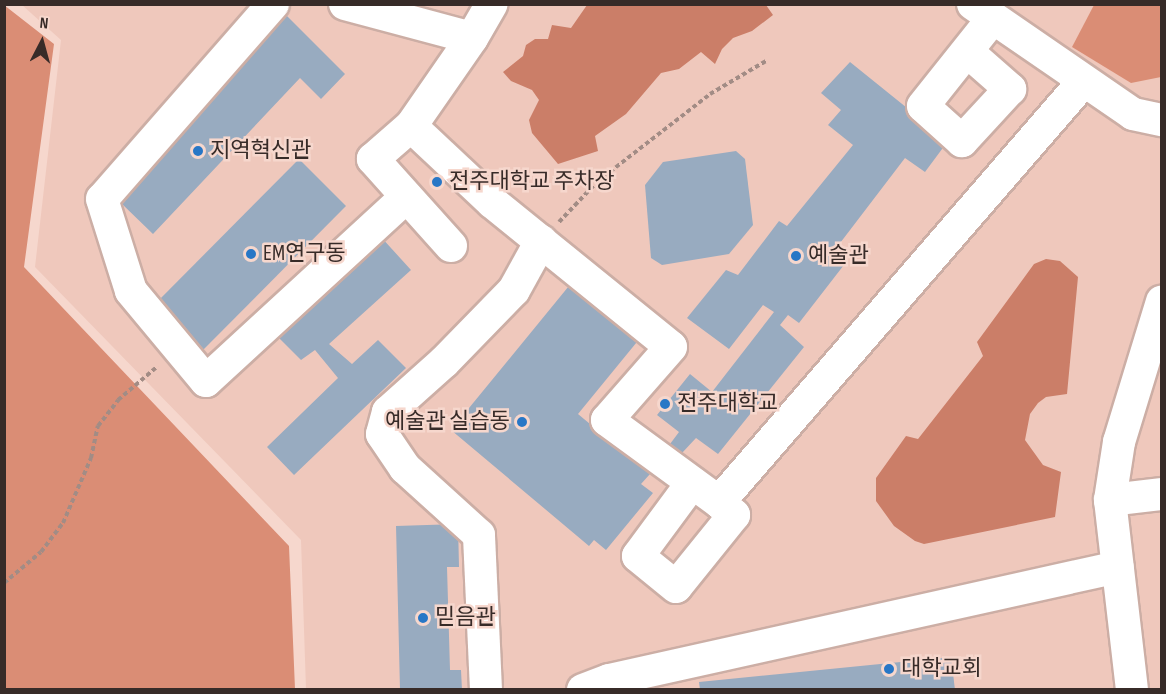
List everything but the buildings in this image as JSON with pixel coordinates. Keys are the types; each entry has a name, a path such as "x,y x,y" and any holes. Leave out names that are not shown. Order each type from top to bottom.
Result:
{"street":[{"path":"273,4 102,199 131,291 206,381 406,197"},
{"path":"345,4 472,38"},
{"path":"451,246 373,159 411,126 472,38 492,4"},
{"path":"969,52 983,11 1054,57 1083,82 1133,114 1161,120"},
{"path":"719,502 1083,82"},
{"path":"411,126 492,202 671,347 607,420 719,502 734,515 676,587 638,556 692,483"},
{"path":"486,690 479,535 405,468 382,434 388,412 444,362 514,290 541,241"},
{"path":"1132,690 1110,500 1119,442 1161,301"},
{"path":"1110,500 1161,494"},
{"path":"601,686 1118,567"}],"path":[{"path":"541,241 598,181 710,94 766,61"},
{"path":"4,583 41,552 63,523 91,458 99,426 118,399 181,351"}],"shaded area":[{"path":"4,5 54,44 24,267 289,546 295,689 5,689"},
{"name":"전주대학교","path":"22,5 1161,5 1161,689 306,689 301,540 35,267 61,40"},
{"path":"587,5 766,5 773,15 752,31 733,38 722,49 715,64 701,52 679,69 661,73 626,114 595,136 598,151 558,164 532,133 529,120 539,100 532,90 511,81 503,72 523,56 526,45 535,39 548,39 552,25 571,28"},
{"path":"1094,5 1161,5 1161,77 1131,83 1072,47"},
{"path":"1046,259 1060,261 1078,277 1067,394 1046,397 1038,403 1030,414 1025,440 1043,465 1061,472 1055,517 924,544 915,541 894,526 876,501 876,478 906,436 918,439 983,356 977,342 1034,264"}],"place":[{"name":"지역혁신관","path":"198,151"},
{"name":"전주대학교 주차장","path":"437,182"},
{"name":"EM연구동","path":"251,254"},
{"name":"예술관","path":"796,256"},
{"name":"전주대학교","path":"665,404"},
{"name":"예술관 실습동","path":"522,422"},
{"name":"믿음관","path":"423,618"},
{"name":"대학교회","path":"889,669"}]}
